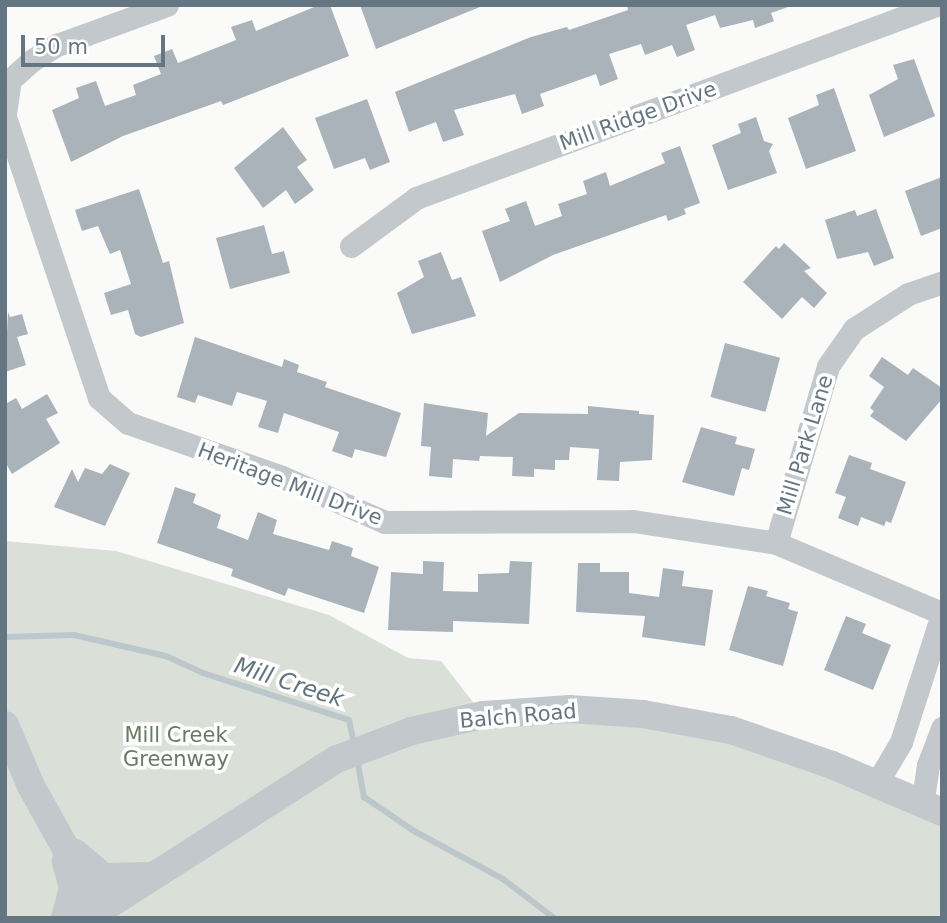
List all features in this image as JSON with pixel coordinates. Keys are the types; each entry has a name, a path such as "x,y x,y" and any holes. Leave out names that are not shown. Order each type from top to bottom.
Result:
{"street":[{"name":"Heritage Mill Drive","path":"167,5 57,46 31,61 10,80 5,116 99,398 128,424 282,477 385,522 633,521 776,543 942,613"},
{"name":"Mill Ridge Drive","path":"351,246 416,198 936,5"},
{"name":"Mill Park Lane","path":"776,543 828,366 853,329 908,294 942,282"},
{"path":"875,786 901,742 942,613"},
{"name":"Balch Road","path":"94,914 337,759 412,731 482,715 570,709 643,714 731,730 832,765 932,809"},
{"path":"5,725 31,786 57,831 94,914"},
{"path":"932,809 928,765 942,728"},
{"path":"57,831 86,866 104,877 155,876"},
{"path":"57,831 73,888 65,918"}],"green space":[{"name":"Mill Creek Greenway","path":"5,541 116,551 329,615 408,658 441,661 483,715 643,714 942,812 942,918 5,918"}],"building":[{"path":"319,5 330,5 349,56 223,105 221,101 123,136 71,162 52,110 79,98 76,88 96,81 105,106 136,95 133,85 161,74 154,56 172,49 178,63 236,40 231,27 252,20 256,31"},
{"path":"360,5 479,5 480,7 376,49"},
{"path":"627,5 788,7 771,13 774,21 755,28 753,20 720,28 715,15 686,25 695,50 677,57 672,45 645,55 641,44 609,54 618,79 600,86 596,74 540,94 544,106 522,114 515,94 454,110 464,135 443,142 436,122 409,132 395,92 531,37 567,27 569,30 628,10"},
{"path":"914,59 935,116 884,137 869,95 898,79 893,65"},
{"path":"834,88 856,151 806,169 788,118 819,105 816,95"},
{"path":"367,99 390,162 370,170 365,158 334,169 315,118"},
{"path":"756,117 764,141 773,144 769,151 777,173 728,190 712,145 741,133 738,124"},
{"path":"283,127 307,160 297,167 314,190 295,204 286,190 263,208 234,168"},
{"path":"680,146 700,203 684,209 686,214 668,221 666,215 553,255 500,282 482,231 510,221 505,209 526,201 535,226 562,216 558,204 587,194 583,181 606,172 610,186 665,163 661,153"},
{"path":"942,177 942,228 921,236 905,191"},
{"path":"139,189 163,263 169,261 184,323 141,337 135,334 128,310 111,315 104,293 131,284 120,250 110,254 98,226 82,231 75,210"},
{"path":"876,209 894,258 874,266 868,252 837,259 825,220 855,210 857,216"},
{"path":"264,225 272,254 284,251 290,273 230,289 216,238"},
{"path":"784,243 811,268 804,271 827,293 814,308 802,297 782,319 743,282 776,246 779,249"},
{"path":"441,252 452,280 461,277 476,316 412,334 397,293 424,277 418,261"},
{"path":"8,312 10,317 22,314 28,334 17,337 26,365 5,372"},
{"path":"195,337 282,367 284,359 299,365 297,372 327,382 325,387 401,413 386,457 355,449 352,458 332,451 339,432 284,413 278,433 258,427 267,401 237,392 232,406 198,395 195,403 177,397"},
{"path":"725,343 780,358 766,412 711,397"},
{"path":"882,357 908,375 913,368 942,388 942,399 906,441 870,416 874,411 870,408 884,387 869,376"},
{"path":"47,394 58,413 46,419 60,443 12,474 5,462 5,404 16,398 22,409"},
{"path":"424,403 488,413 486,436 519,413 588,414 588,406 639,411 639,414 654,415 652,460 620,462 619,481 597,480 599,449 570,447 569,460 555,460 555,470 534,469 534,477 512,476 513,457 480,456 479,461 453,459 452,478 429,476 431,447 421,446"},
{"path":"701,427 737,437 735,444 755,449 749,470 742,468 734,496 682,482"},
{"path":"849,455 872,463 870,469 906,482 891,523 886,521 884,526 861,517 858,526 838,518 846,497 835,493"},
{"path":"110,464 130,473 105,526 54,507 72,469 78,482 85,468 102,474"},
{"path":"175,487 196,494 193,503 221,515 217,528 248,540 258,512 277,520 273,534 329,550 332,541 353,548 351,556 379,567 364,613 288,588 285,596 231,576 233,569 157,543"},
{"path":"423,561 444,562 443,591 478,592 478,574 509,573 510,561 532,562 529,624 453,621 453,632 388,630 391,572 423,574"},
{"path":"578,563 600,563 600,572 629,572 629,593 659,597 663,568 684,571 682,586 713,590 705,646 642,637 645,616 576,612"},
{"path":"748,586 768,591 766,596 790,603 788,609 798,612 783,666 729,650"},
{"path":"846,616 866,624 862,633 891,645 873,690 824,670"}],"waterway":[{"name":"Mill Creek","path":"5,637 74,635 166,656 203,673 349,720 354,744"},
{"name":"Mill Creek","path":"357,758 364,797 414,831 503,879 554,918"}]}
